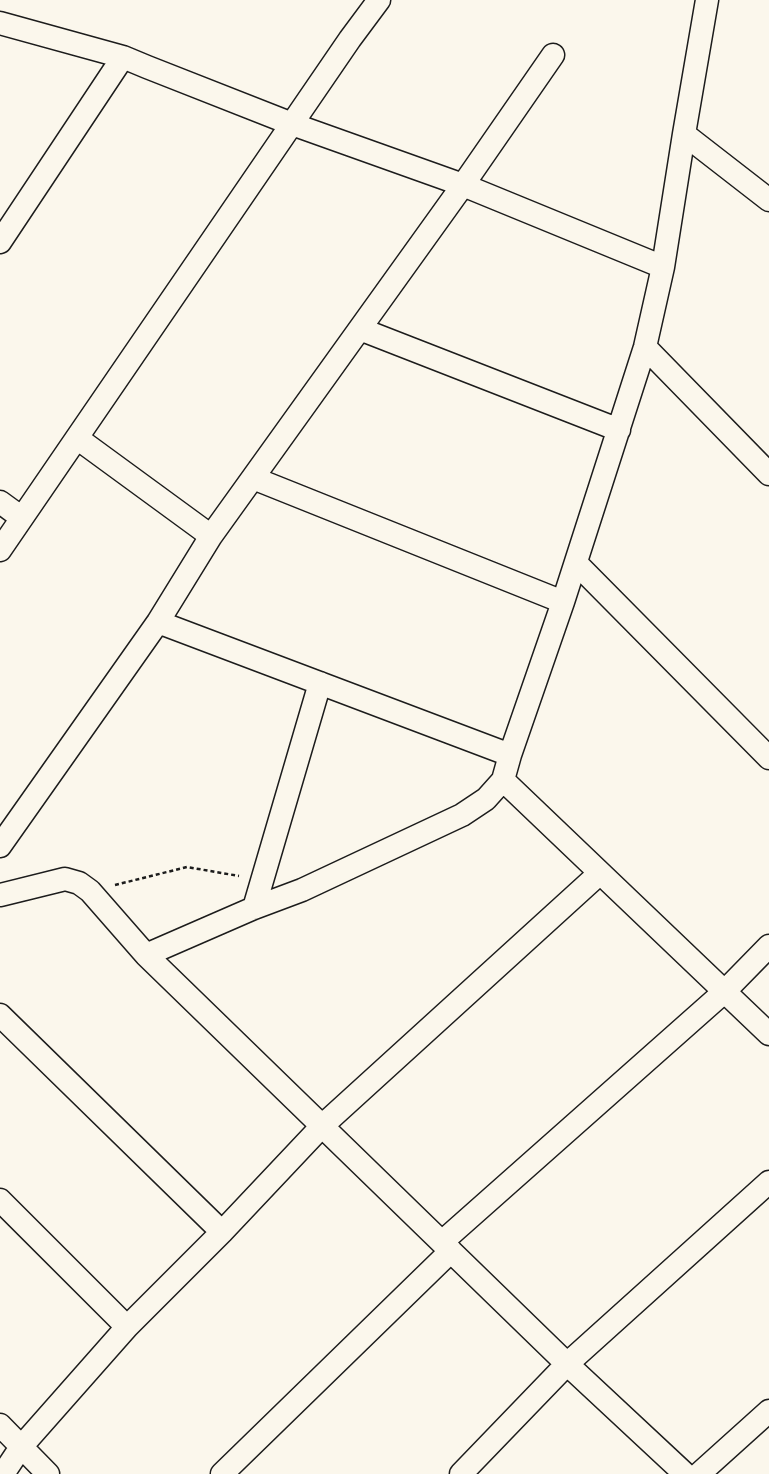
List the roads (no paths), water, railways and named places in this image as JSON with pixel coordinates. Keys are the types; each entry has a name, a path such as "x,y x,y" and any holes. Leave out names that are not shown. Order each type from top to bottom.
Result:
{"street":[{"path":"0,550 350,39 379,0"},
{"path":"146,955 254,908 302,890 462,815 486,799 503,780 510,755 576,563 645,347 663,267 707,0"},
{"path":"0,23 123,56 147,67 292,124 463,185 663,267"},
{"path":"0,846 158,622 211,536 463,185 553,55"},
{"path":"0,242 123,56"},
{"path":"684,134 769,200"},
{"path":"360,329 619,430"},
{"path":"645,347 769,474"},
{"path":"77,438 211,536"},
{"path":"253,478 563,602"},
{"path":"0,502 22,518"},
{"path":"576,563 769,758"},
{"path":"158,622 510,755"},
{"path":"254,908 320,683"},
{"path":"503,780 769,1034"},
{"path":"3,1474 21,1446 127,1327 222,1232 322,1126 600,873"},
{"path":"0,895 64,879 79,883 90,891 146,955 567,1364 685,1474"},
{"path":"222,1474 446,1246 724,992 769,946"},
{"path":"0,1015 222,1232"},
{"path":"467,1472 567,1364 769,1182"},
{"path":"0,1200 127,1327"},
{"path":"699,1474 769,1411"},
{"path":"0,1425 48,1474"}]}
